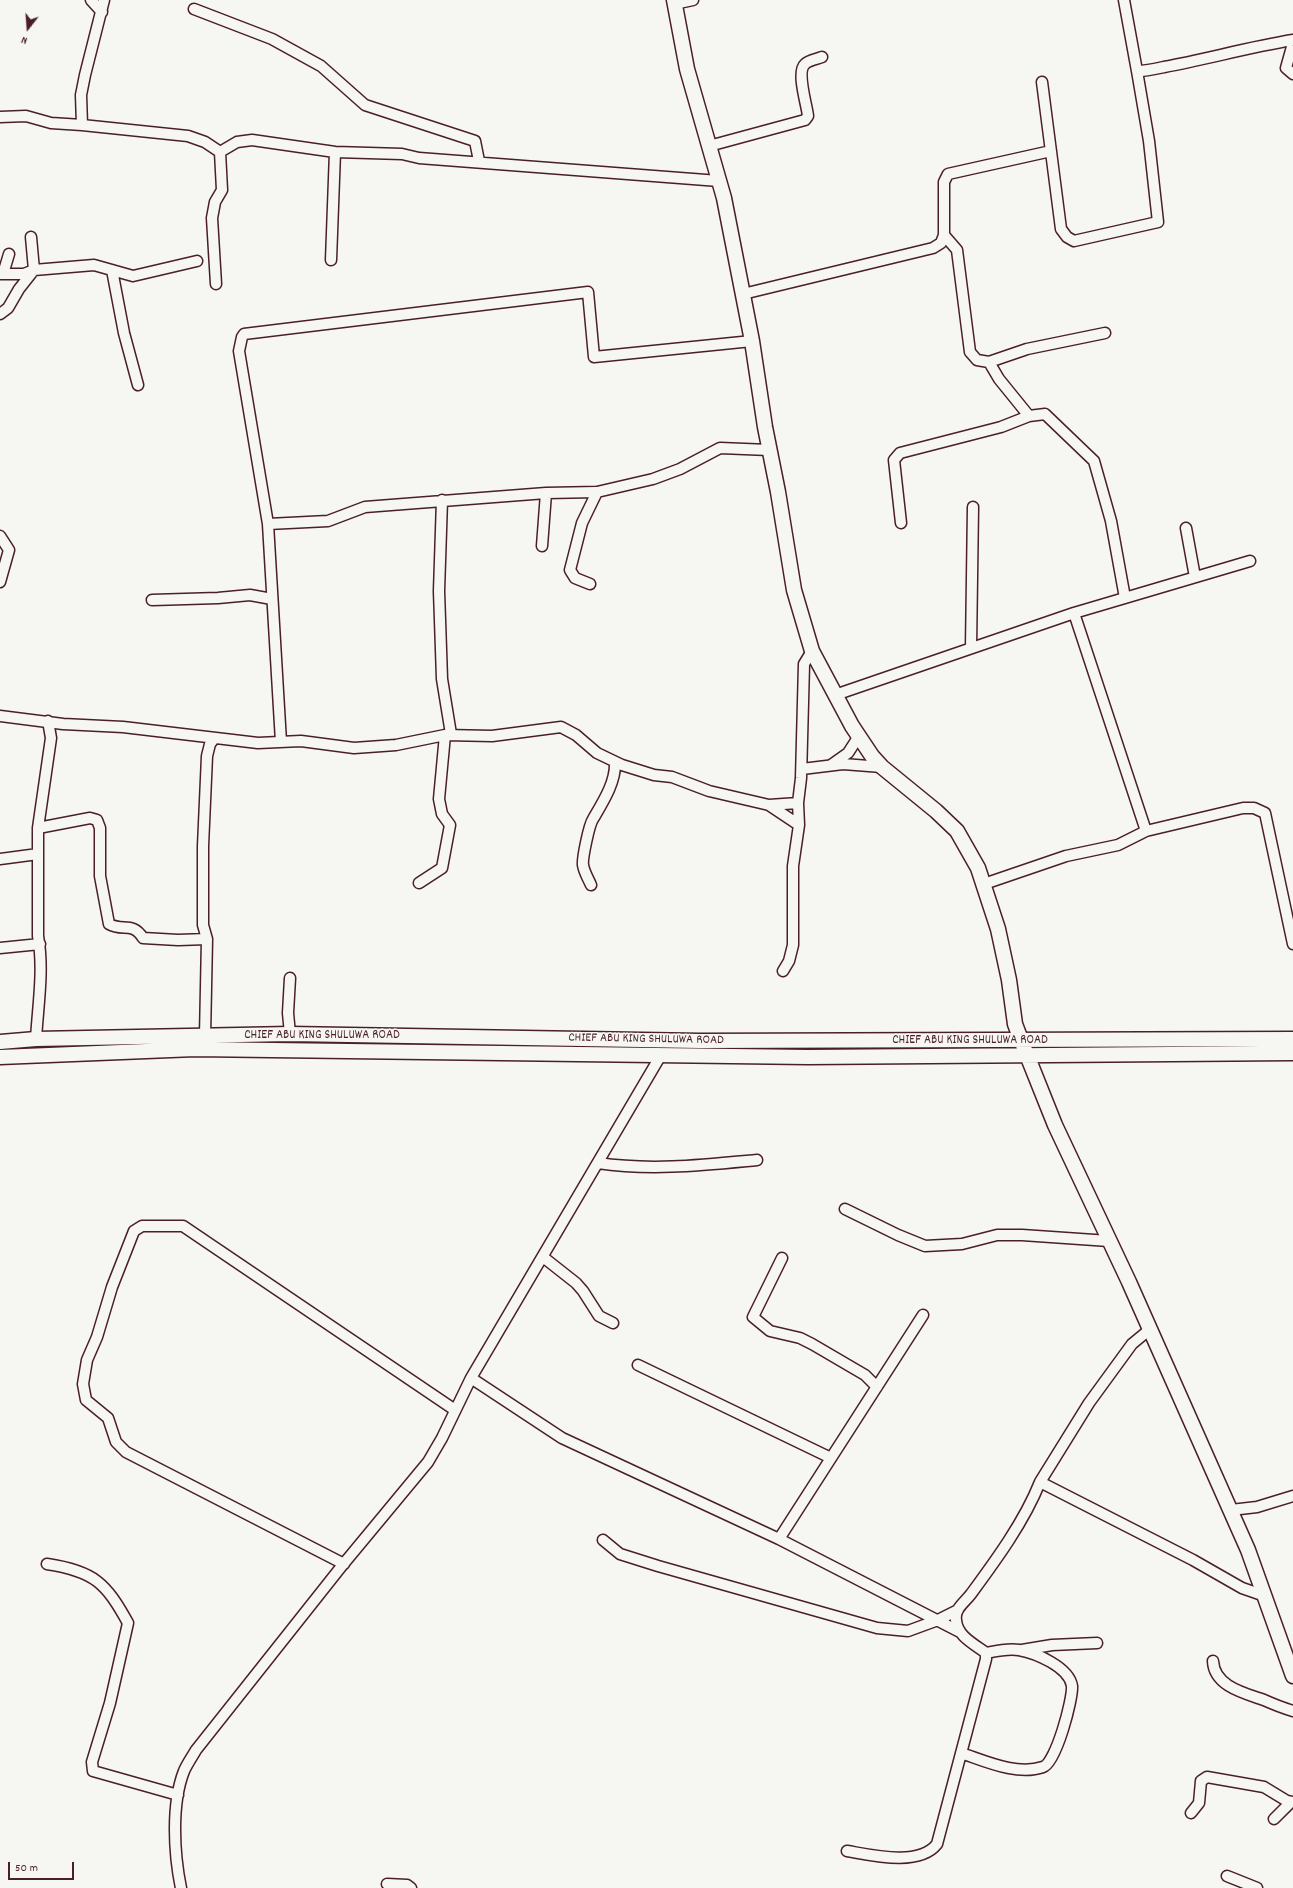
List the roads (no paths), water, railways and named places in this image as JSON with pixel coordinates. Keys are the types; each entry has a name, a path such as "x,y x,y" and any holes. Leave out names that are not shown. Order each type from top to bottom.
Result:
{"street":[{"path":"91,0 102,12"},
{"path":"82,124 82,95 85,75 104,0"},
{"path":"693,0 674,2 686,69 724,198 752,341 769,450 794,590 812,651 859,736 882,767 936,811 957,831 970,852 984,884 998,929 1009,980 1015,1024 1021,1040 1055,1125 1231,1510 1248,1550 1293,1676"},
{"path":"1042,82 1061,229 1067,237 1074,241 1158,222 1149,141 1124,0"},
{"path":"194,9 272,39 321,66 365,105 475,142 479,162"},
{"path":"1137,71 1182,65 1269,44 1293,42 1286,68 1293,74"},
{"path":"709,146 805,120 808,116 801,82 802,68 809,62 822,57"},
{"path":"0,117 26,116 51,123 82,124 188,136 205,142 220,152"},
{"path":"220,152 237,142 252,140 335,152 402,154 419,158 719,181"},
{"path":"743,294 933,248 941,243 944,235 944,182 948,174 1051,151"},
{"path":"216,284 212,218 215,202 222,190 220,152"},
{"path":"331,260 335,152"},
{"path":"944,235 957,250 970,352 977,360 989,362 1028,349 1105,334"},
{"path":"0,314 8,308 19,289 34,270 31,237"},
{"path":"9,254 1,274 24,274 34,270 94,265 133,276 197,261"},
{"path":"112,270 124,333 138,385"},
{"path":"280,742 268,524 239,351 244,334 588,292 594,356 752,341"},
{"path":"989,362 999,379 1029,416"},
{"path":"901,523 894,460 900,453 1001,427 1029,416 1045,414 1094,461 1111,521 1125,598"},
{"path":"268,524 328,521 365,507 546,493 597,492 653,479 680,469 720,448 769,450"},
{"path":"590,584 575,578 570,570 582,523 597,492"},
{"path":"542,546 546,493"},
{"path":"419,883 442,868 450,833 450,825 442,814 439,798 448,735 442,672 439,591 442,500"},
{"path":"971,648 973,507"},
{"path":"1186,528 1195,577"},
{"path":"0,536 9,550 0,582"},
{"path":"835,695 1074,613 1250,561"},
{"path":"152,600 218,598 250,595 272,599"},
{"path":"1074,613 1146,831"},
{"path":"783,971 789,961 793,945 793,866 799,824 798,803 802,769 804,664 812,651"},
{"path":"0,716 63,724 123,727 214,739 258,743 301,741 354,748 396,745 448,735 492,736 561,726 576,735 615,767 625,766 672,777 709,791 769,805 798,803"},
{"path":"36,1039 41,980 38,828 52,738 48,721"},
{"path":"52,738 63,724"},
{"path":"831,765 848,753 859,736"},
{"path":"205,1036 207,940 203,925 204,831 207,756 210,744 214,739"},
{"path":"802,769 831,765 882,767"},
{"path":"591,885 583,863 588,830 592,820 602,804 615,767"},
{"path":"769,805 799,824"},
{"path":"984,884 1066,856 1118,845 1146,831 1243,808 1254,808 1265,814 1293,944"},
{"path":"38,828 90,818 97,820 100,828 100,876 109,924 116,928 132,927 138,930 143,938 207,940"},
{"path":"0,859 38,854"},
{"path":"0,948 40,944"},
{"path":"290,978 288,1013 290,1034"},
{"name":"CHIEF ABU KING SHULUWA ROAD","path":"0,1042 36,1039 290,1034 700,1041 1293,1039"},
{"path":"465,1052 467,1037"},
{"path":"0,1057 34,1054 195,1049 808,1057 1293,1053"},
{"path":"181,1888 174,1841 178,1795 184,1771 196,1750 344,1564 428,1462 470,1378 543,1257 661,1055"},
{"path":"598,1163 618,1166 678,1167 757,1160"},
{"path":"845,1209 925,1246 962,1244 997,1235 1022,1235 1109,1241"},
{"path":"344,1564 126,1452 116,1442 108,1418 86,1400 83,1384 87,1360 97,1337 112,1287 134,1231 142,1226 183,1226 455,1410"},
{"path":"543,1257 576,1283 599,1316 613,1323"},
{"path":"782,1258 753,1317 756,1322 770,1331 800,1338 812,1344 864,1375 877,1387"},
{"path":"779,1539 923,1315"},
{"path":"960,1632 956,1621 958,1610 997,1556 1028,1507 1040,1482 1088,1403 1128,1350 1149,1330"},
{"path":"638,1366 831,1458"},
{"path":"470,1378 562,1438 779,1539 960,1632 986,1653 1052,1645 1097,1643"},
{"path":"1040,1482 1193,1560 1242,1588 1265,1596"},
{"path":"1231,1510 1257,1507 1293,1496"},
{"path":"603,1540 620,1554 877,1628 908,1631 938,1620 958,1610"},
{"path":"47,1564 67,1567 98,1580 116,1600 128,1624 110,1703 92,1762 93,1771 178,1795"},
{"path":"960,1753 1009,1768 1020,1769 1044,1767 1053,1758 1064,1722 1072,1686 1062,1670 1051,1662 1018,1650"},
{"path":"847,1851 901,1858 919,1855 933,1849 938,1841 960,1753 980,1683 986,1653"},
{"path":"1213,1661 1214,1670 1235,1690 1293,1711"},
{"path":"1191,1813 1199,1803 1201,1781 1207,1777 1264,1787 1292,1802 1274,1819"},
{"path":"1227,1876 1258,1888"},
{"path":"387,1884 407,1885 411,1888"}]}
